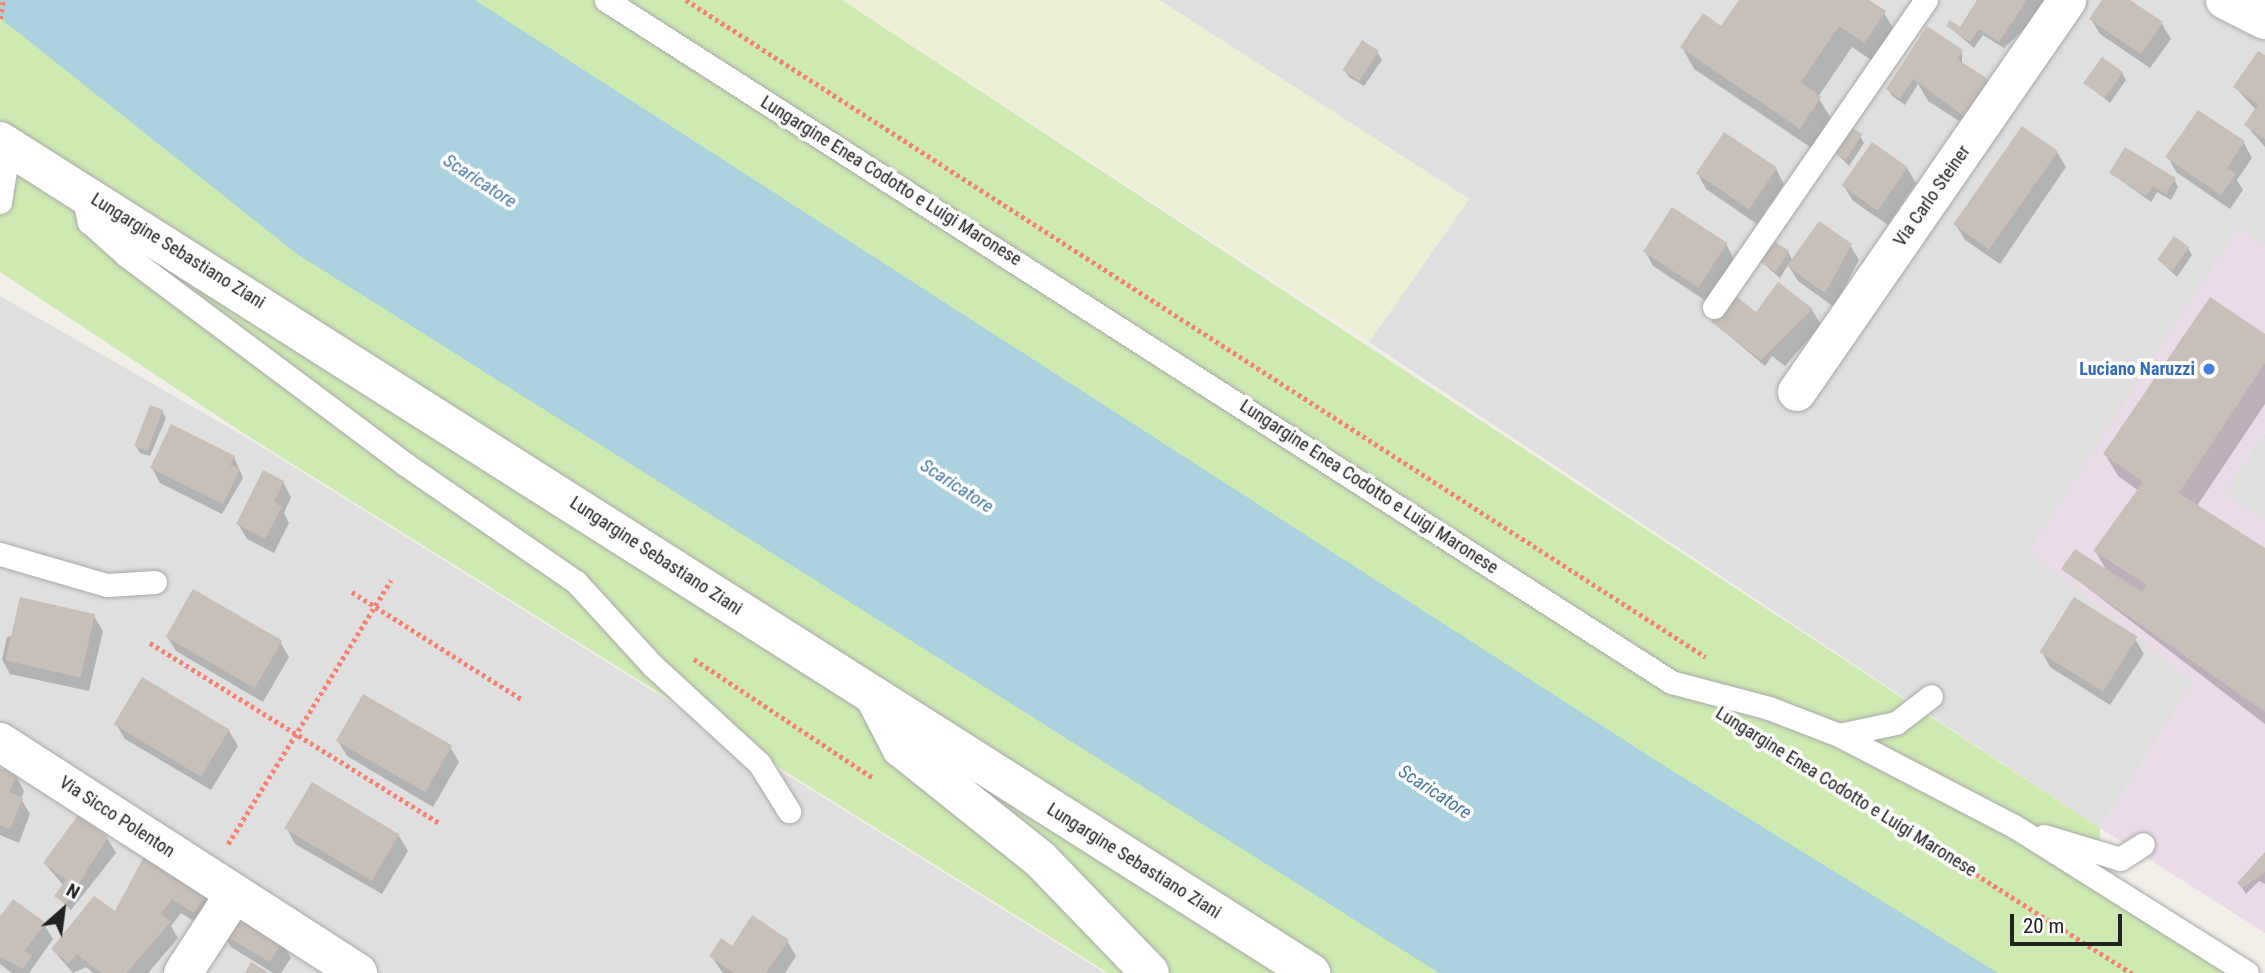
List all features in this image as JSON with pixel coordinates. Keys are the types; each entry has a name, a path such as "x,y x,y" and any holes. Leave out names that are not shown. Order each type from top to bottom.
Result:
{"street":[{"name":"Via Carlo Steiner","path":"1797,392 2067,0"},
{"path":"2225,0 2265,20"},
{"name":"Lungargine Sebastiano Ziani","path":"4,144 82,190 1311,973"},
{"path":"874,696 901,748 1040,859 1150,973"},
{"name":"Via Sicco Polenton","path":"0,742 358,973"},
{"path":"183,973 222,884"}],"lane":[{"name":"Lungargine Enea Codotto e Luigi Maronese","path":"606,0 1671,682 1769,708 1839,735 2014,826"},
{"path":"1714,307 1926,0"},
{"path":"0,202 4,144"},
{"path":"82,190 89,222 127,257 405,464 576,582 652,665 759,763 789,811"},
{"path":"0,555 107,585 155,582"},
{"path":"1839,735 1896,723 1931,696"},
{"path":"2014,826 2120,859 2143,844"},
{"path":"2014,826 2246,973"}],"path":[{"path":"0,19 3,0"},
{"path":"686,0 1713,662"},
{"path":"222,884 297,732 391,580"},
{"path":"352,592 523,700"},
{"path":"150,643 297,732 439,823"},
{"path":"685,653 881,783"},
{"name":"Lungargine Enea Codotto e Luigi Maronese","path":"1762,739 2132,973"}],"shaded area":[{"path":"1159,0 2265,0 2265,247 2238,228 2194,682 2100,828 1369,342 1469,199"},
{"path":"2238,228 2265,247 2265,432 2225,492 2265,522 2265,933 2100,828 2194,682 2029,551"},
{"path":"0,296 254,442 1105,973 0,973"},
{"path":"2265,432 2265,522 2224,492"}],"green space":[{"path":"0,0 842,0 2100,828 2099,881 2249,973 1108,973 254,440 0,272"},
{"path":"842,0 1159,0 1469,199 1369,342"}],"water":[{"name":"Scaricatore","path":"0,0 475,0 1663,765 1998,973 1439,973 297,254 0,18"}],"building":[{"path":"1739,0 1869,0 1886,11 1864,43 1839,26 1801,82 1821,97 1800,129 1680,47 1703,13 1721,26"},
{"path":"1977,0 2027,0 1999,42 1979,29 1970,42 1946,26 1950,20 1960,27"},
{"path":"2102,0 2130,0 2163,22 2141,54 2089,19"},
{"path":"1927,26 1963,50 1957,59 1988,79 1964,116 1913,79 1900,99 1886,89"},
{"path":"1362,40 1379,51 1359,81 1342,70"},
{"path":"2258,51 2265,55 2265,139 2244,125 2258,104 2233,87"},
{"path":"2102,57 2123,72 2104,98 2083,83"},
{"path":"2198,110 2245,141 2227,168 2236,174 2221,195 2165,157"},
{"path":"1848,125 1862,134 1846,159 1832,150"},
{"path":"2022,126 2058,151 1989,250 1953,224"},
{"path":"1724,132 1777,168 1749,209 1696,173"},
{"path":"1872,142 1908,167 1878,211 1842,185"},
{"path":"2125,147 2176,178 2166,194 2153,186 2146,196 2109,173"},
{"path":"1672,207 1727,243 1698,287 1643,251"},
{"path":"1819,221 1852,244 1825,293 1787,266"},
{"path":"2174,236 2189,247 2172,271 2157,259"},
{"path":"1769,238 1789,251 1776,272 1755,259"},
{"path":"1778,282 1813,309 1761,360 1711,322 1732,293 1756,312"},
{"path":"2210,297 2265,334 2265,363 2179,493 2265,548 2265,712 2061,569 2075,549 2142,592 2147,585 2093,551 2143,482 2103,454"},
{"path":"150,405 163,410 147,451 134,446"},
{"path":"171,424 235,456 230,465 240,469 223,504 150,468"},
{"path":"263,470 284,481 274,502 282,507 265,539 236,524"},
{"path":"193,589 282,640 255,688 165,637"},
{"path":"20,597 95,614 80,678 5,660"},
{"path":"2074,597 2138,637 2103,692 2040,652"},
{"path":"142,677 229,730 201,777 114,724"},
{"path":"363,694 452,746 425,792 336,741"},
{"path":"0,768 17,775 9,792 23,798 10,829 0,825"},
{"path":"312,782 399,835 372,881 284,828"},
{"path":"78,815 108,837 66,904 54,896 66,880 43,863"},
{"path":"148,849 208,892 194,913 172,899 161,914 171,922 126,973 101,973 77,954 69,963 51,949 94,896 115,911"},
{"path":"2265,852 2265,872 2242,888 2237,883"},
{"path":"13,899 46,923 24,951 32,956 23,969 0,957 0,917"},
{"path":"233,911 283,941 270,962 220,932"},
{"path":"752,915 789,940 766,973 734,973 709,956 721,938 732,946"},
{"path":"251,962 269,973 245,973"}],"place":[{"name":"Luciano Naruzzi","path":"2209,369"}]}
